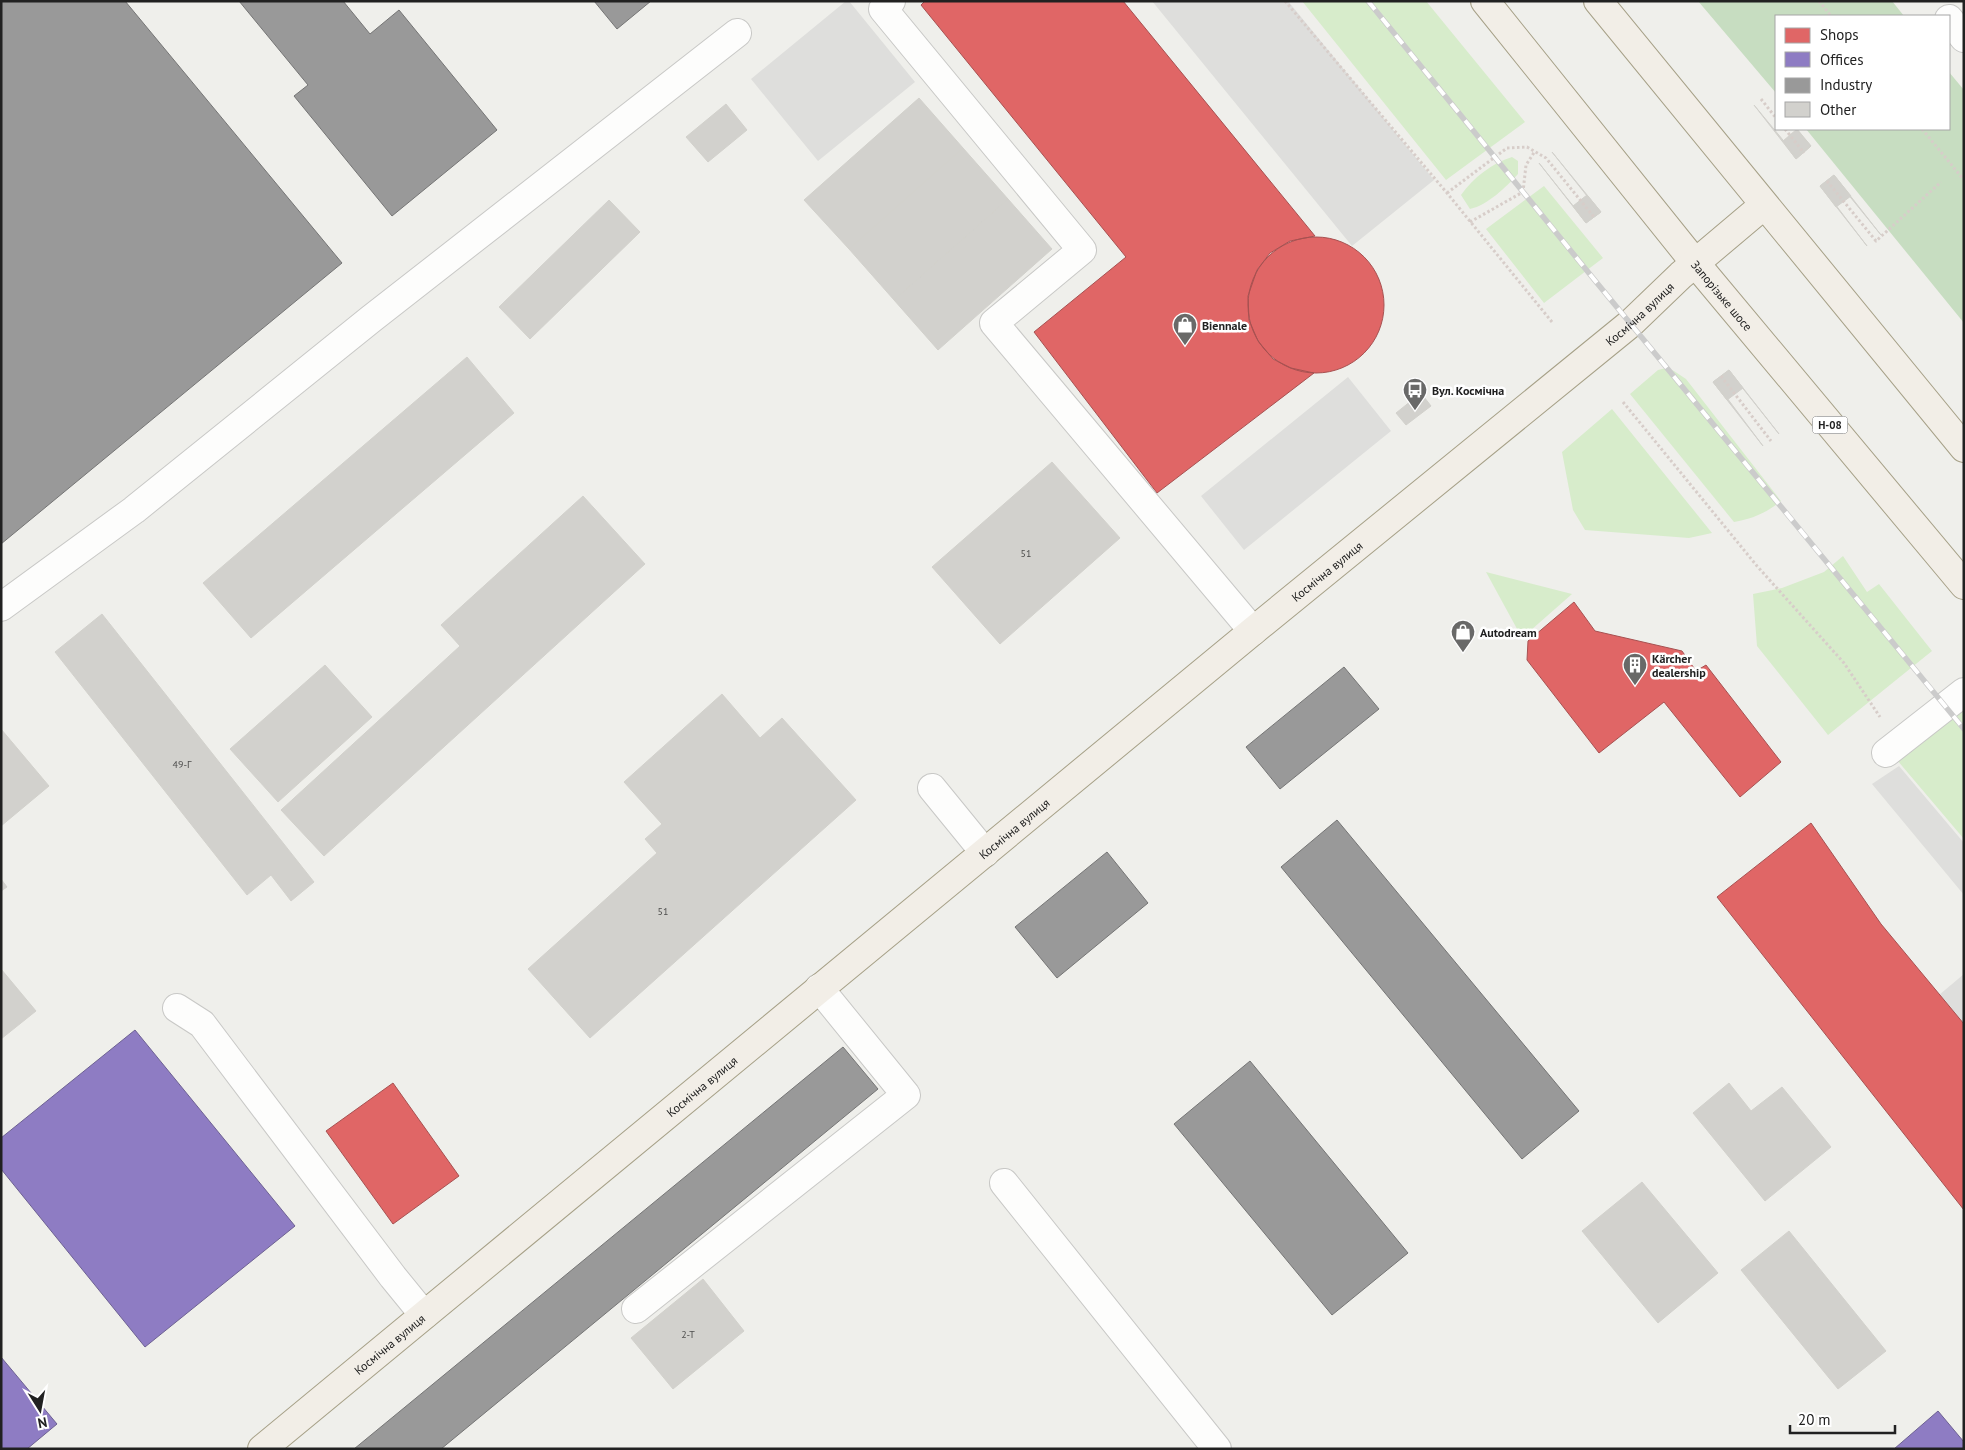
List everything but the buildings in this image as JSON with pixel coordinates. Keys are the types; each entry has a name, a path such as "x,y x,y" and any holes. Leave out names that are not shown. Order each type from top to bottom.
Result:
{"main road":[{"name":"Запорізьке шосе","path":"1485,1 1696,264 1964,585"},
{"path":"1598,1 1964,448"},
{"name":"Космічна вулиця","path":"262,1449 1253,631 1631,323 1681,275 1764,205"}],"lane":[{"path":"892,1 883,8 1082,250 994,322 1253,631"},
{"path":"1935,1 1946,15"},
{"path":"1950,20 1964,38"},
{"path":"1,607 134,510 371,319 737,33"},
{"path":"1892,748 1964,692"},
{"path":"932,788 985,853"},
{"path":"636,1309 906,1095 819,988"},
{"path":"176,1008 202,1024 393,1277 424,1315"},
{"path":"1004,1184 1217,1449"}],"path":[{"path":"1285,1 1552,322"},
{"path":"1819,1 1830,15"},
{"path":"1761,99 1775,117"},
{"path":"1786,130 1804,153"},
{"path":"1923,130 1964,180"},
{"path":"1446,193 1507,148 1527,147 1546,158 1594,217"},
{"path":"1470,222 1523,192 1526,165 1534,151"},
{"path":"1827,181 1876,241 1941,182"},
{"path":"1721,376 1771,441"},
{"path":"1623,402 1757,566 1844,663 1892,748"}],"shaded area":[{"path":"846,1 849,1 915,82 818,161 751,79"},
{"path":"1152,1 1288,1 1434,180 1352,246"},
{"path":"1348,377 1391,431 1244,550 1201,496"},
{"path":"1899,766 1964,843 1964,895 1872,784"},
{"path":"1964,974 1964,1024 1939,995"}],"green space":[{"path":"1302,1 1426,1 1525,122 1446,180"},
{"path":"1698,1 1892,1 1903,15 1775,15 1775,92"},
{"path":"1950,73 1964,90 1964,323 1807,130 1950,130"},
{"path":"1512,157 1518,161 1518,174 1490,200 1470,209 1461,195 1477,177 1490,167"},
{"path":"1544,186 1603,258 1544,303 1486,229"},
{"path":"1666,368 1686,379 1781,501 1759,515 1734,522 1630,394 1658,370"},
{"path":"1612,409 1712,533 1689,538 1585,530 1573,510 1562,452"},
{"path":"1843,556 1867,592 1879,584 1932,651 1828,735 1757,646 1753,594 1782,588 1824,572"},
{"path":"1486,572 1572,594 1522,638"},
{"path":"1964,708 1964,839 1897,760"}],"railway":[{"path":"1368,1 1964,729"}],"place":[{"name":"Biennale","path":"1185,346"},
{"name":"Вул. Космічна","path":"1415,411"},
{"name":"Autodream","path":"1463,653"},
{"name":"Kärcher dealership","path":"1635,686"}]}
